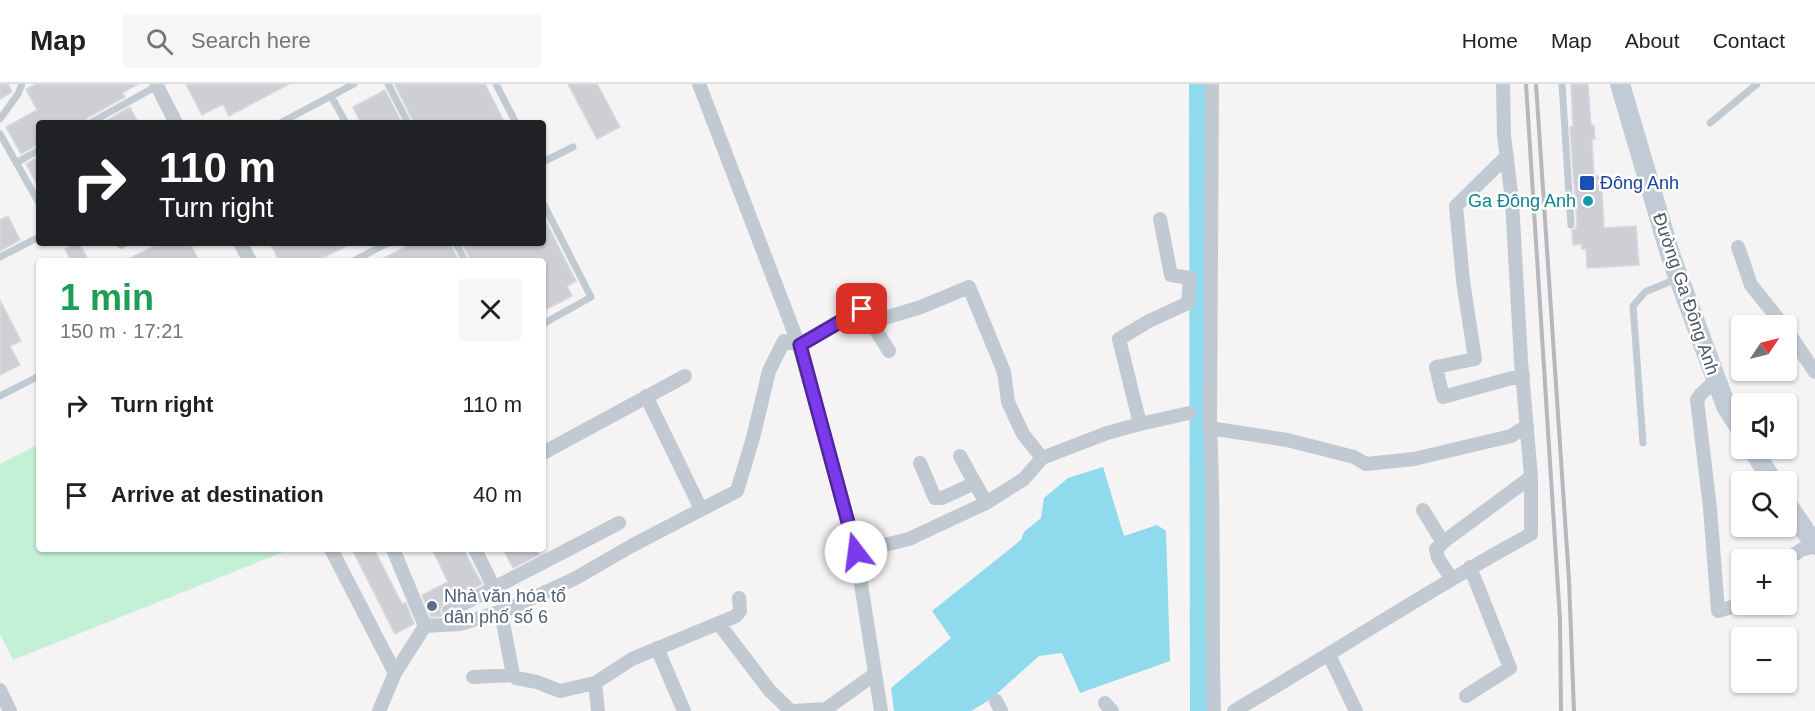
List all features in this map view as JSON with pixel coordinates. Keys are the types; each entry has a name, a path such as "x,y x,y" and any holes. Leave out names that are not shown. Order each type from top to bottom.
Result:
{"street":[{"path":"699,84 800,345 856,552 881,711"},
{"path":"1212,84 1210,429 1213,473 1214,711"},
{"path":"1234,711 1329,655 1451,578 1531,534 1531,477 1512,201 1504,135 1503,84"},
{"name":"Đường Ga Đông Anh","path":"1620,84 1678,278 1726,406 1731,414"},
{"path":"156,85 174,120"},
{"path":"1507,156 1456,206 1463,281 1475,359 1436,367 1443,397 1523,375"},
{"path":"1140,424 1119,339 1149,321 1188,303 1190,278 1171,275 1160,219"},
{"path":"1738,247 1751,285 1775,315"},
{"path":"871,322 921,307 969,288 1004,372 1008,402 1023,434 1041,458"},
{"path":"425,626 460,624 501,612 576,578 633,544 737,491 769,371 784,341 800,345 862,309 889,351"},
{"path":"1797,345 1815,372"},
{"path":"546,451 686,376"},
{"path":"1716,380 1701,393 1697,400 1710,508 1718,611 1731,607"},
{"path":"646,396 701,509"},
{"path":"856,552 909,539 986,503 1024,479 1041,458 1107,433 1189,413"},
{"path":"1210,429 1287,440 1354,457 1366,464 1414,459 1511,436 1527,426"},
{"path":"960,456 986,503"},
{"path":"920,463 935,498 942,498 975,483"},
{"path":"1451,578 1438,558 1436,549 1531,477"},
{"path":"1423,510 1442,541 1446,540"},
{"path":"1797,519 1815,545 1797,553"},
{"path":"450,611 619,523"},
{"path":"333,552 395,673"},
{"path":"394,552 425,626"},
{"path":"476,552 494,588"},
{"path":"1466,696 1509,668 1470,567"},
{"path":"473,676 513,675 516,678 537,682 560,691 595,683 632,659 736,616 740,611 739,598"},
{"path":"501,612 513,675"},
{"path":"718,624 770,691 792,711 826,709 875,674"},
{"path":"379,711 395,673 425,626"},
{"path":"657,648 684,711"},
{"path":"1329,655 1356,711"},
{"path":"595,683 598,711"},
{"path":"0,690 10,711"}],"lane":[{"path":"0,119 18,94 22,84"},
{"path":"286,120 354,84"},
{"path":"388,84 406,120"},
{"path":"496,84 514,120"},
{"path":"1562,84 1571,225"},
{"path":"1710,123 1757,84"},
{"path":"95,120 156,85"},
{"path":"331,96 344,120"},
{"path":"0,134 36,198"},
{"path":"546,160 573,147"},
{"path":"16,163 36,152"},
{"path":"546,209 591,297 546,322"},
{"path":"0,257 36,239"},
{"path":"359,258 382,246"},
{"path":"1643,443 1633,306 1645,292 1678,278"},
{"path":"0,396 36,378"}],"green space":[{"path":"36,446 36,552 283,552 13,660 0,634 0,464"}],"water":[{"path":"1103,467 1124,536 1157,525 1166,531 1170,661 1080,693 1062,653 1039,656 991,699 971,711 894,711 891,688 951,638 932,611 1021,540 1024,532 1041,518 1044,498 1068,478"}],"building":[{"path":"0,84 8,84 12,92 0,99"},
{"path":"37,84 138,84 122,93 125,97 86,120 36,120 36,146 21,154 6,127 37,110 26,89"},
{"path":"186,84 289,84 229,116 223,104 202,115"},
{"path":"485,84 503,120 412,120 395,85"},
{"path":"568,84 597,84 620,127 597,139"},
{"name":"Ga Đông Anh","path":"1571,84 1588,84 1591,125 1594,125 1595,139 1592,139 1594,176 1601,176 1604,228 1636,226 1639,265 1587,268 1586,249 1582,249 1581,244 1573,245 1572,230 1575,230 1577,225 1570,127 1573,126"},
{"path":"385,90 400,120 360,120 353,107"},
{"path":"130,107 136,120 107,120"},
{"path":"36,158 36,182 26,164"},
{"path":"8,216 20,240 0,251 0,220"},
{"path":"546,222 576,281 567,286 572,296 546,309 546,258 470,258 464,246 546,246"},
{"path":"71,246 81,246 87,258 70,258 65,249"},
{"path":"154,246 192,246 198,258 130,258"},
{"path":"272,246 346,246 323,258 278,258"},
{"path":"407,246 452,246 458,258 384,258"},
{"path":"0,300 21,341 10,346 20,365 0,375"},
{"path":"354,552 376,552 402,604 406,603 414,624 395,634"},
{"path":"433,552 465,552 482,584 444,603 440,610 442,616 431,617 422,595 448,582"},
{"path":"505,552 538,552 539,555 513,568"}],"waterway":[{"path":"1201,84 1202,711"}],"railway":[{"path":"1526,84 1560,620 1561,711"},
{"path":"1536,84 1569,580 1574,711"}],"place":[{"name":"Đông Anh","path":"1587,183"},
{"name":"Ga Đông Anh","path":"1588,201"},
{"name":"Nhà văn hóa tổ dân phố số 6","path":"432,606"}],"route":[{"path":"856,552 800,345 862,309"}]}
